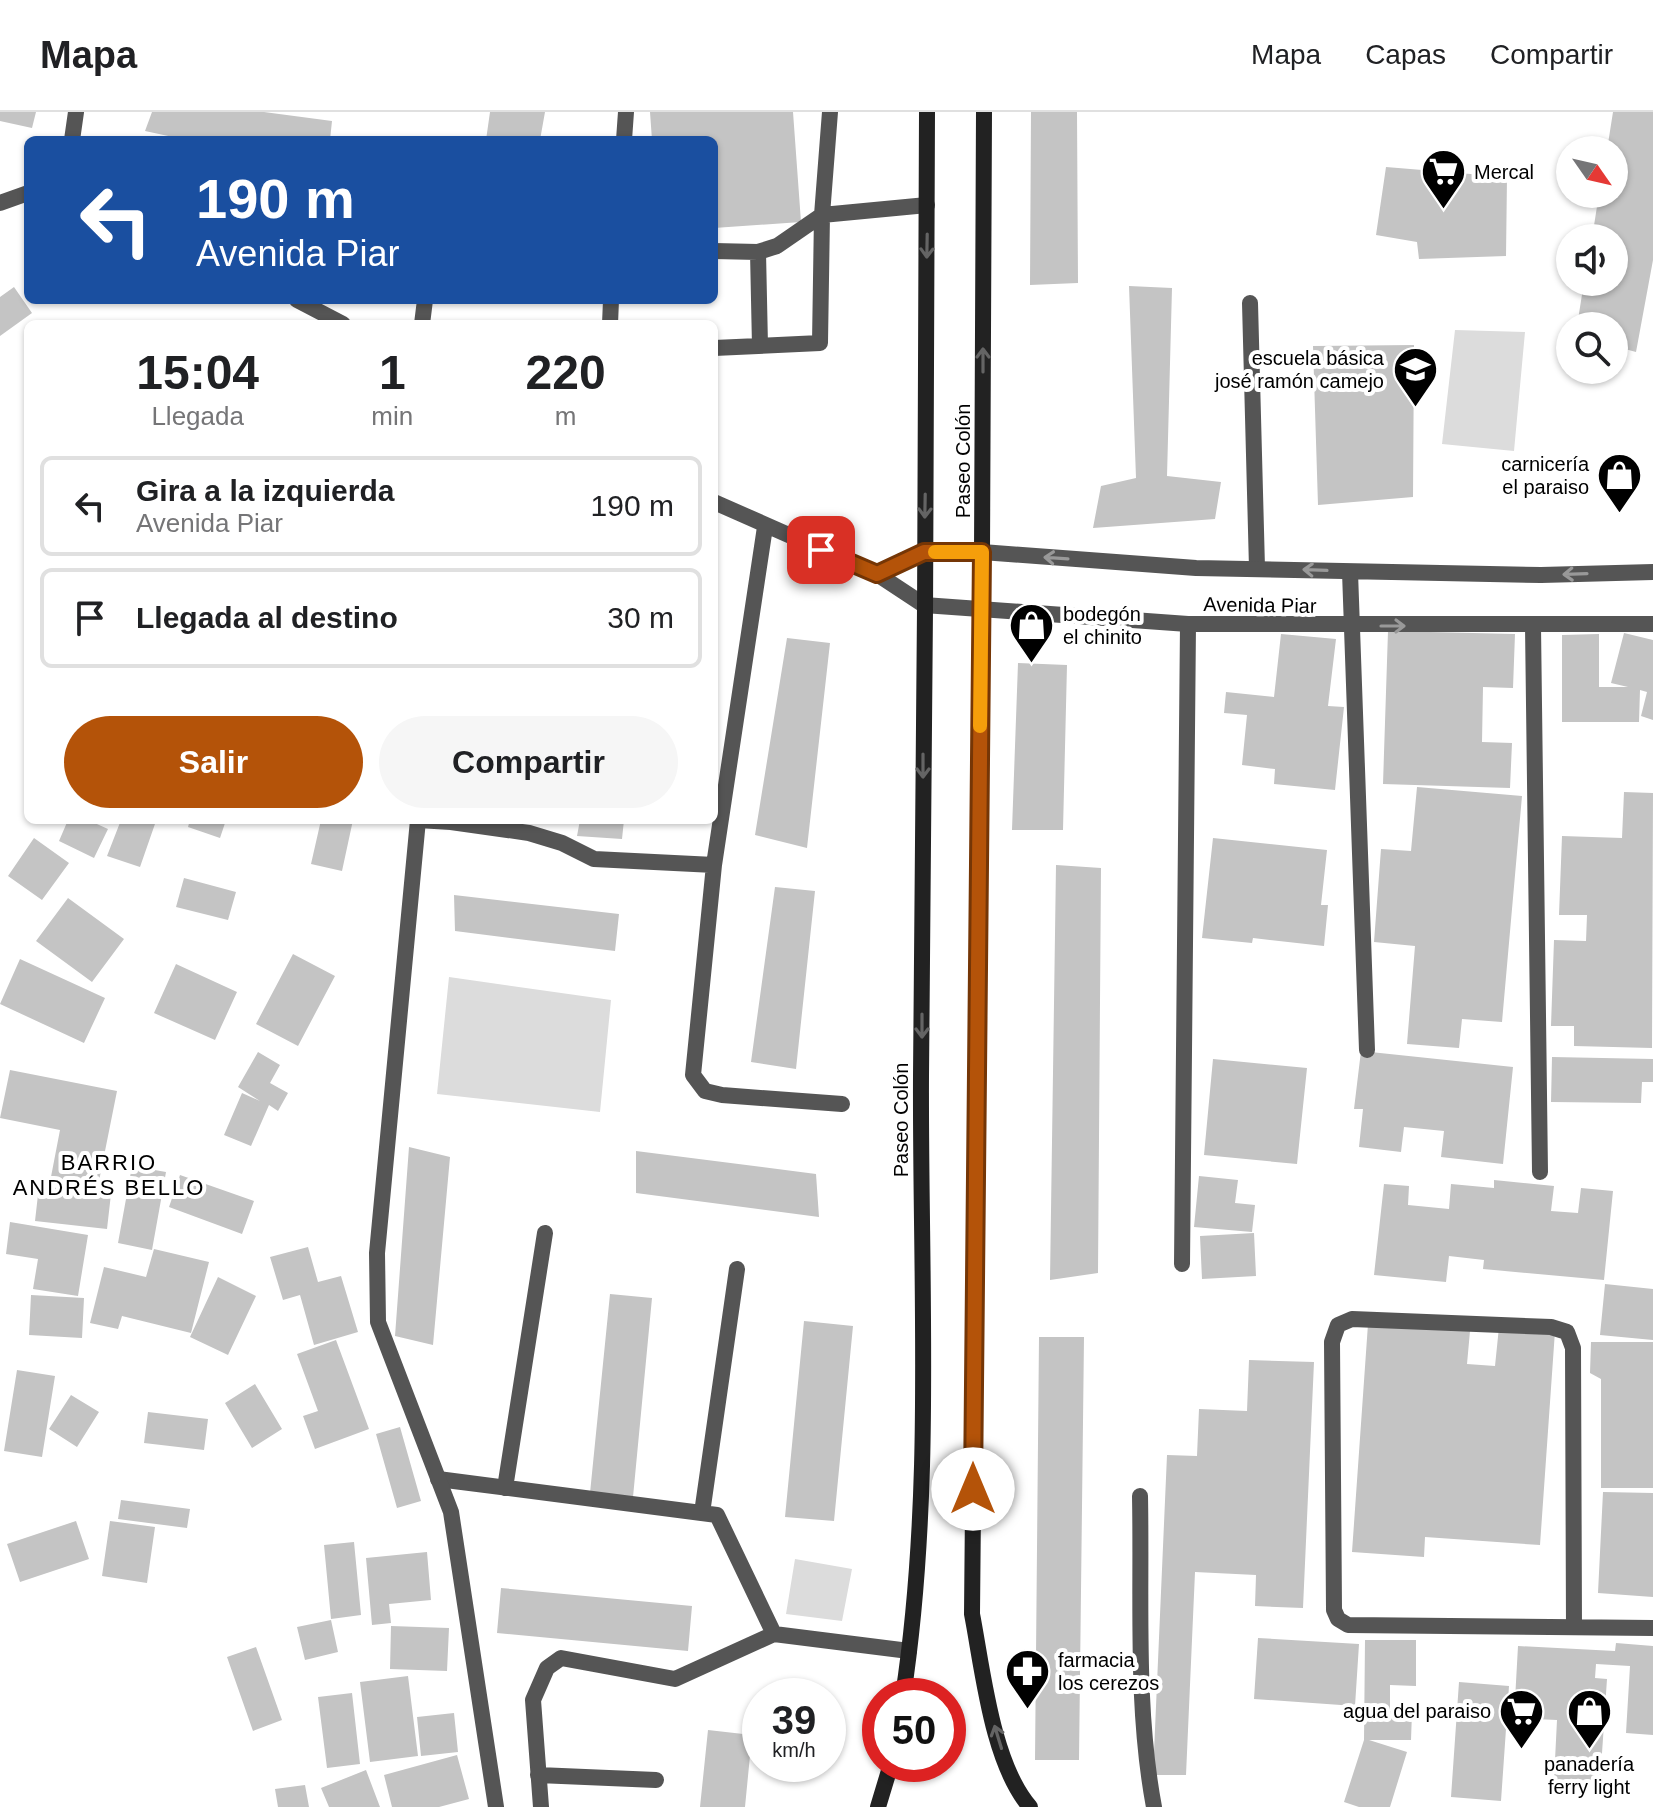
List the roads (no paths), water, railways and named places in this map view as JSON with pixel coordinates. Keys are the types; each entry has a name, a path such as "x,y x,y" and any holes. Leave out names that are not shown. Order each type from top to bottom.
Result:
{"main road":[{"name":"Paseo Colón","path":"905,1678 918,1586 922,1413 927,112"},
{"name":"Paseo Colón","path":"984,112 972,1614 996,1738 1021,1796 1030,1807"},
{"path":"878,1807 886,1782"}],"street":[{"path":"73,136 76,112"},
{"path":"624,136 626,112"},
{"path":"718,348 820,343 822,215 830,112"},
{"path":"0,203 24,194"},
{"path":"718,251 758,252 777,246 822,215 927,205"},
{"path":"758,252 760,346"},
{"path":"1250,303 1257,568"},
{"path":"305,304 335,320"},
{"name":"Avenida Piar","path":"718,504 877,574 924,605 1188,624 1653,624"},
{"path":"765,527 714,865 693,1075 705,1091 722,1095 842,1104"},
{"name":"Avenida Piar","path":"877,574 924,552 982,552 1196,568 1541,575 1653,572"},
{"path":"1350,572 1367,1050"},
{"path":"1182,1264 1188,624"},
{"path":"1533,626 1540,1172"},
{"path":"418,824 377,1253 378,1322 451,1512 496,1807"},
{"path":"465,824 529,833 562,843 594,859 714,865"},
{"path":"505,1488 545,1233"},
{"path":"702,1513 737,1269"},
{"path":"1574,1627 1573,1348 1567,1332 1551,1327 1352,1319 1338,1325 1332,1342 1334,1610 1338,1619 1348,1625 1653,1628"},
{"path":"438,1479 717,1515 774,1634"},
{"path":"1140,1496 1143,1723 1154,1807"},
{"path":"541,1807 533,1700 547,1668 561,1658 675,1679 774,1634 909,1651"},
{"path":"538,1775 656,1780"}],"place":[{"name":"Mercal","path":"1443,211"},
{"name":"escuela básica josé ramón camejo","path":"1415,409"},
{"name":"carnicería el paraiso","path":"1620,514"},
{"name":"bodegón el chinito","path":"1032,665"},
{"name":"farmacia los cerezos","path":"1027,1710"},
{"name":"agua del paraiso","path":"1522,1750"},
{"name":"panadería ferry light","path":"1589,1751"}],"district":[{"name":"BARRIO ANDRÉS BELLO","path":"109,1174"}]}
